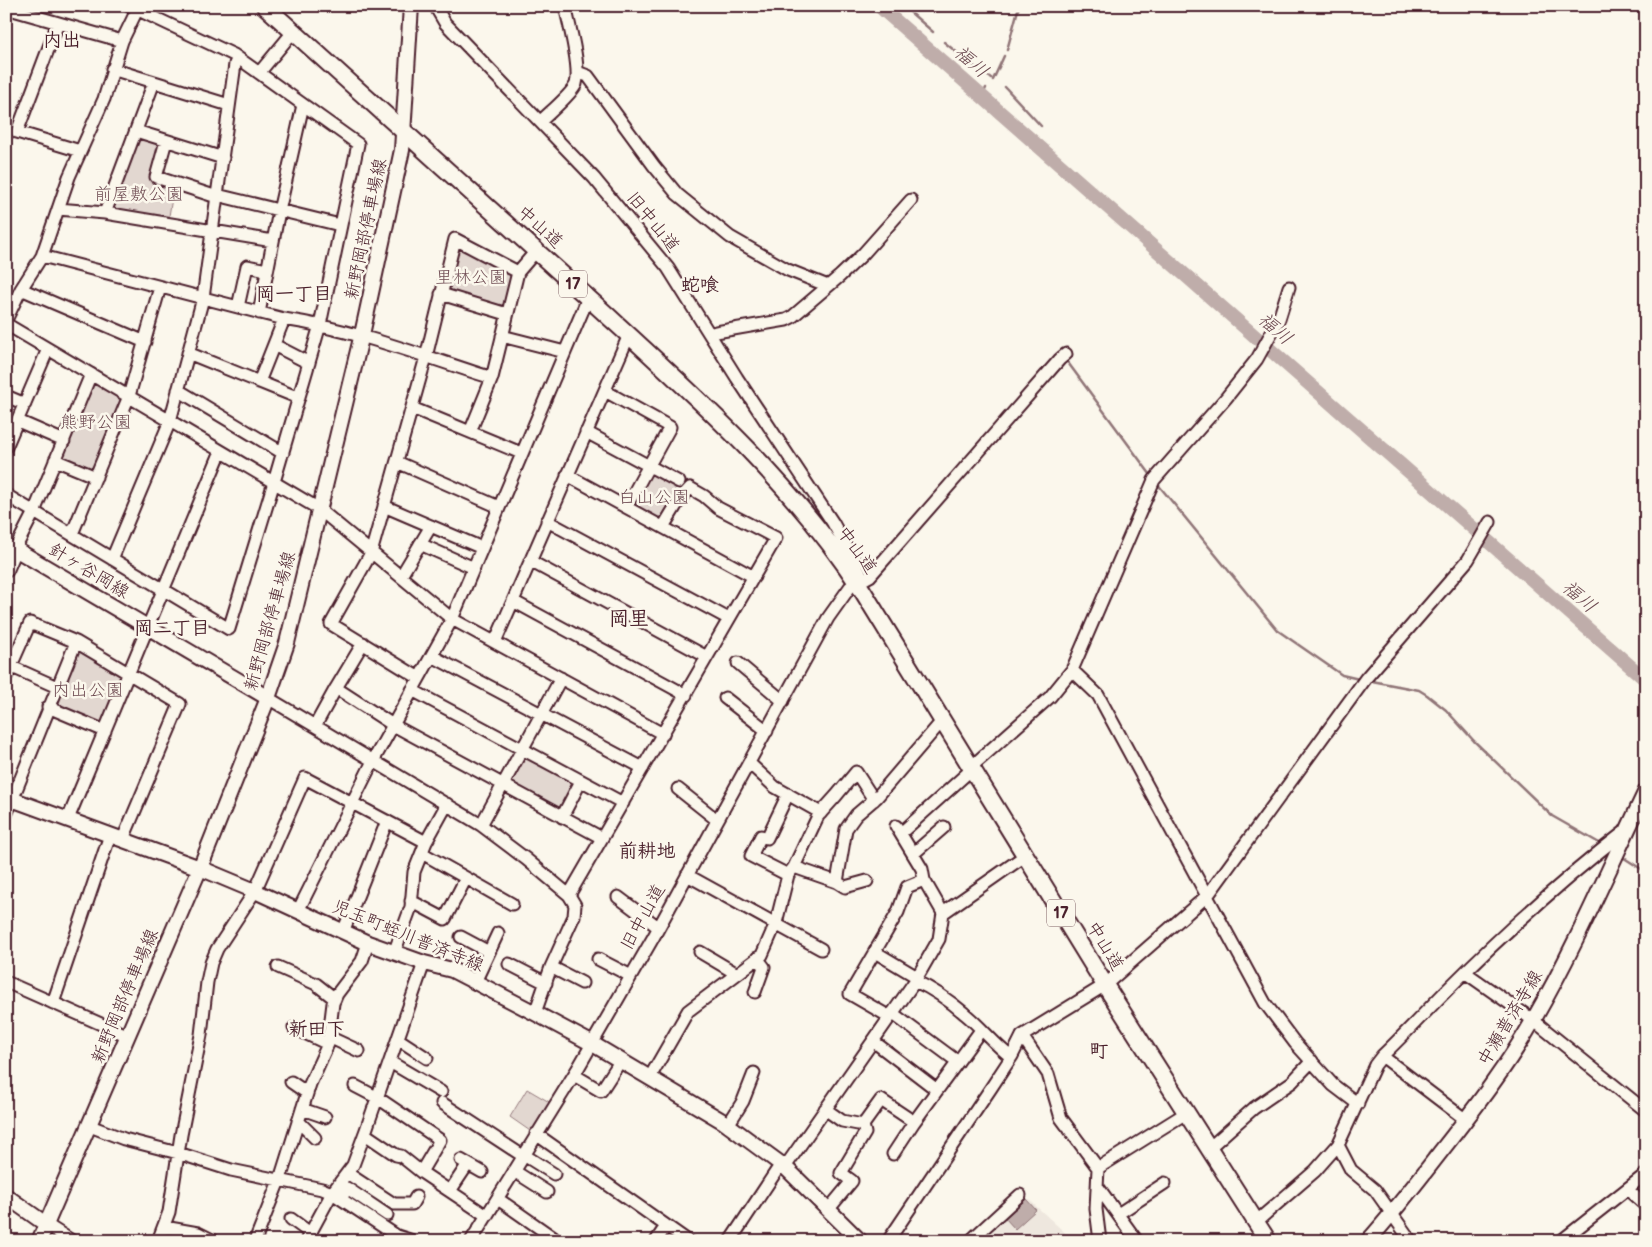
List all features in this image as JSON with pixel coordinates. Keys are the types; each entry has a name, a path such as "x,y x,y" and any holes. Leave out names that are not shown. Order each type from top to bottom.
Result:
{"highway":[{"name":"中山道","path":"265,6 719,418 821,525 1105,984 1267,1240"}],"main road":[{"name":"新野岡部停車場線","path":"39,1241 200,868 268,698 287,643 389,216 402,150 411,6"},
{"name":"針ヶ谷岡線","path":"11,546 268,698"},
{"path":"6,570 11,546"},
{"name":"中瀬普済寺線","path":"1368,1241 1391,1215 1466,1120 1510,1058 1573,946 1646,791"},
{"name":"児玉町蛭川普済寺線","path":"9,798 68,818 200,868 368,943 424,963 452,970 536,1013 621,1060 728,1124 783,1166 860,1241"},
{"path":"6,1196 47,1225"}],"street":[{"name":"旧中山道","path":"435,6 445,23 594,178 668,268 710,334 821,525 833,523 861,574 858,584"},
{"path":"541,121 575,85 577,72 566,6"},
{"path":"6,320 20,289 42,256 80,151 104,99 112,69 135,7 234,55 358,144 320,325 229,629 6,495"},
{"path":"6,8 122,41"},
{"path":"58,23 17,132 80,151"},
{"path":"259,73 294,32"},
{"path":"112,558 170,421 203,298 223,158 228,105 235,64 238,58"},
{"path":"112,69 228,105"},
{"path":"577,72 588,76 654,166 677,194 730,236 754,251 788,270 828,286"},
{"path":"105,213 154,82"},
{"path":"259,313 302,105"},
{"path":"136,132 223,158"},
{"path":"166,141 156,177 217,196 340,225"},
{"path":"710,334 786,320 792,317 863,254 911,200"},
{"path":"58,209 105,213 273,241"},
{"path":"419,678 331,624 371,553 426,357 454,239 518,272"},
{"path":"470,432 492,378 518,272 536,251"},
{"path":"42,256 284,320 320,325 361,336 492,378"},
{"path":"238,307 246,266 267,270"},
{"path":"72,534 129,396 160,287"},
{"path":"730,1241 916,979 939,939 944,913 924,880 922,869 899,829 972,768 1050,697 1072,670 1154,480 1226,398 1257,359 1279,319 1289,287"},
{"path":"20,289 144,342"},
{"path":"441,294 507,314"},
{"path":"298,911 373,761 452,619 588,298"},
{"path":"259,382 284,320"},
{"path":"6,324 319,509 452,619 663,734"},
{"path":"495,642 628,335"},
{"path":"502,336 565,352"},
{"path":"274,345 309,362"},
{"path":"6,447 48,349"},
{"path":"188,353 299,398"},
{"name":"旧中山道","path":"471,1241 574,1075 687,875 828,618 850,588 870,576 1066,354"},
{"path":"11,546 34,512 91,374"},
{"path":"178,390 283,453"},
{"path":"605,391 670,427 626,508"},
{"path":"6,396 25,404"},
{"path":"412,408 522,453"},
{"path":"18,420 64,440"},
{"path":"586,432 679,482"},
{"path":"68,818 222,451"},
{"path":"55,460 96,477"},
{"path":"397,462 499,507"},
{"path":"567,475 754,577"},
{"path":"569,895 776,538 718,508 704,496 690,488 680,499 663,527"},
{"path":"384,506 482,548"},
{"path":"548,521 729,619"},
{"path":"888,1241 1012,1057 1022,1036 1105,984 1208,895 1366,678 1468,560 1490,523"},
{"path":"401,576 430,526"},
{"path":"420,544 474,568"},
{"path":"530,561 707,657"},
{"path":"513,601 686,695"},
{"path":"53,1003 117,837 180,704 76,642 30,623 9,672 57,687"},
{"path":"6,815 9,798 76,642"},
{"path":"315,726 363,643"},
{"path":"432,656 643,768"},
{"path":"738,663 783,701"},
{"path":"1072,670 1098,695 1265,1003 1295,1042 1333,1085 1358,1104"},
{"path":"481,825 561,678"},
{"path":"336,688 393,726 602,838"},
{"path":"412,690 623,804"},
{"path":"268,698 481,825 569,895 575,906 574,916 551,966 536,1013"},
{"path":"725,698 766,731"},
{"path":"48,708 105,731"},
{"path":"837,882 846,829 856,815 874,800 942,721"},
{"path":"749,763 775,787 821,813"},
{"path":"650,1077 688,1011 762,955 776,924 791,871 818,816 856,772 874,800"},
{"path":"158,1241 169,1212 178,1153 201,1036 211,963 217,949 255,891 305,778 387,821 466,878 512,904"},
{"path":"562,816 581,781"},
{"path":"678,790 717,820"},
{"path":"788,794 767,838 760,836 751,856 791,871 837,882 845,887 868,881"},
{"path":"394,953 411,907 414,872 447,804"},
{"path":"343,932 387,821"},
{"path":"913,854 944,827"},
{"path":"1256,1222 1315,1171 1338,1145 1382,1056 1528,913 1594,854 1628,829"},
{"path":"944,913 1026,855"},
{"path":"687,875 821,949"},
{"path":"411,901 445,919 466,878"},
{"path":"924,880 908,887 898,912 850,994 891,1015 958,1062"},
{"path":"618,897 658,927"},
{"path":"475,982 498,933"},
{"path":"461,937 489,952"},
{"path":"255,1241 279,1181 307,1093 328,1041 335,999 362,961 368,943"},
{"path":"700,952 737,974"},
{"path":"875,952 965,1014 998,1047 1012,1057"},
{"path":"755,992 764,967 758,958"},
{"path":"598,959 630,976"},
{"path":"291,1218 308,1237 336,1196 347,1172 353,1165 424,963"},
{"path":"509,964 546,983"},
{"path":"551,966 582,983"},
{"path":"278,967 316,984 335,999"},
{"path":"1466,973 1533,1020 1646,1111"},
{"path":"6,982 128,1036"},
{"path":"294,1028 359,1051"},
{"path":"893,1154 981,1030"},
{"path":"1022,1036 1048,1074 1061,1118 1098,1168 1096,1209 1100,1241"},
{"path":"398,1039 427,1058"},
{"path":"873,1041 938,1090"},
{"path":"1382,1056 1466,1120"},
{"path":"574,1075 602,1091 621,1060"},
{"path":"1209,1148 1254,1108 1292,1082 1312,1061"},
{"path":"390,1062 523,1156 554,1174"},
{"path":"728,1124 743,1101 754,1073"},
{"path":"291,1082 307,1093"},
{"path":"355,1086 378,1098 440,1140 421,1172"},
{"path":"828,1210 852,1181 841,1173 865,1133 864,1124 881,1100 914,1122"},
{"path":"302,1109 325,1117"},
{"path":"825,1109 842,1121 864,1124"},
{"path":"1098,1168 1186,1113"},
{"path":"298,1120 315,1138"},
{"path":"90,1126 124,1139 178,1153 231,1170 322,1189 336,1196 397,1236 413,1241"},
{"path":"365,1134 396,1155 401,1156 421,1172 487,1216"},
{"path":"536,1134 688,1241"},
{"path":"1338,1145 1351,1170 1375,1190 1411,1241"},
{"path":"450,1191 464,1162 482,1172"},
{"path":"514,1171 548,1192"},
{"path":"347,1172 394,1204 412,1204 416,1197"},
{"path":"1562,1241 1646,1174"},
{"path":"1118,1214 1165,1183"},
{"path":"1098,1187 1138,1241"},
{"path":"336,1196 347,1188 387,1214"},
{"path":"1627,1189 1646,1206"},
{"path":"970,1241 1020,1195"},
{"path":"498,1198 558,1241"},
{"path":"47,1225 72,1241"},
{"path":"656,1241 666,1226"},
{"path":"164,1227 198,1234 214,1241"}],"shaded area":[{"path":"1026,1197 1074,1241 975,1241"},
{"path":"1026,1199 1036,1210 1015,1229 1005,1218"}],"green space":[{"name":"前屋敷公園","path":"142,137 163,144 154,179 174,186 168,222 111,212 138,138"},
{"name":"里林公園","path":"456,244 512,275 505,307 501,309 445,292"},
{"name":"熊野公園","path":"95,383 123,400 94,473 61,459 91,386"},
{"name":"白山公園","path":"649,470 678,485 672,493 677,496 664,522 631,505"},
{"name":"内出公園","path":"80,648 121,673 123,677 101,727 53,706 76,650"},
{"path":"524,755 574,783 559,811 508,783"},
{"path":"527,1089 551,1103 533,1133 510,1117"}],"waterway":[{"name":"福川","path":"879,6 1646,680"},
{"path":"903,6 933,32"},
{"path":"1007,50 1019,6"},
{"path":"944,42 991,78"},
{"path":"993,80 1004,56"},
{"path":"1005,87 1041,126"},
{"path":"982,97 986,88"},
{"path":"1066,360 1153,478"},
{"path":"1156,482 1277,630 1342,675 1359,679"},
{"path":"1372,681 1419,690 1427,695 1446,710 1474,741 1552,816 1601,844"},
{"path":"1621,856 1646,872"}],"district":[{"name":"内出","path":"62,40"},
{"name":"蛇喰","path":"700,285"},
{"name":"岡一丁目","path":"294,294"},
{"name":"岡里","path":"629,619"},
{"name":"岡二丁目","path":"172,628"},
{"name":"前耕地","path":"647,851"},
{"name":"新田下","path":"317,1029"},
{"name":"町","path":"1099,1051"}]}
